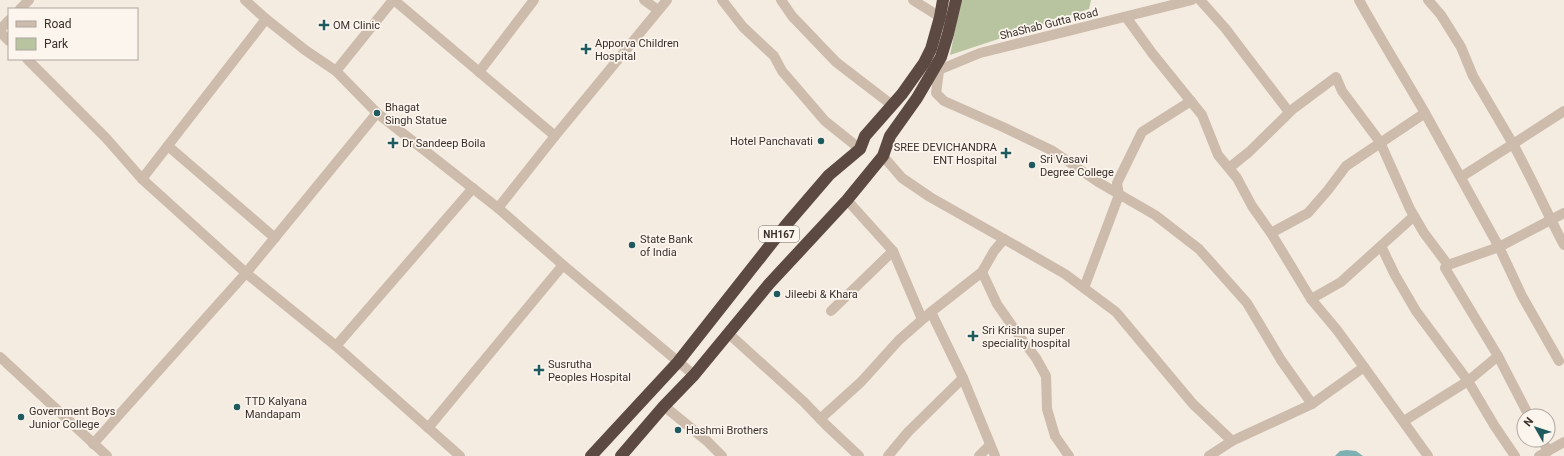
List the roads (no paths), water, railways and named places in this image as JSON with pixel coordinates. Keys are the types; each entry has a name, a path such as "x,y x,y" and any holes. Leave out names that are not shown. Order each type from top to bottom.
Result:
{"highway":[{"name":"NH167","path":"591,456 678,362 791,219 829,176 860,149 865,136 914,77 931,49 943,0"},
{"name":"NH167","path":"621,456 664,406 694,375 770,284 847,200 883,156 890,136 936,71 948,34 956,0"}],"street":[{"path":"21,8 29,0"},
{"path":"245,0 305,50 336,71 377,113 498,208 563,265 694,375"},
{"path":"336,71 393,0 555,136"},
{"path":"479,72 534,0"},
{"path":"644,0 658,10"},
{"path":"498,208 666,0"},
{"path":"722,0 743,27 774,56 782,71 825,121 860,149"},
{"path":"781,0 792,16 836,62 892,105"},
{"path":"913,0 940,17"},
{"name":"ShaShab Gutta Road","path":"914,77 936,71 980,53 1192,0"},
{"path":"1200,0 1225,28 1289,112"},
{"path":"1359,0 1461,177 1499,247 1522,296 1562,362"},
{"path":"1428,0 1441,15 1461,47 1473,76 1528,170 1550,220 1564,245"},
{"path":"1126,17 1152,53 1202,115 1218,155 1236,178 1252,206 1271,232 1311,299 1337,330 1428,456"},
{"path":"142,179 266,19"},
{"path":"8,21 0,31 8,40"},
{"path":"28,60 106,138 142,179 246,273 336,346 460,456"},
{"path":"936,71 936,93 944,101 1003,126 1053,151 1119,195 1155,215 1199,249 1247,302 1281,360 1312,404"},
{"path":"1229,168 1249,152 1289,112 1336,78 1342,91 1380,142 1414,216 1424,233 1448,265"},
{"path":"1084,288 1119,195 1117,183 1142,132 1191,102"},
{"path":"1461,177 1564,111"},
{"path":"93,444 246,273 377,113"},
{"path":"1271,232 1308,213 1346,166 1425,113"},
{"path":"168,146 275,238"},
{"path":"883,156 902,178 930,197 1065,274 1116,312 1193,404 1232,441"},
{"path":"336,346 473,188"},
{"path":"847,200 893,251 922,319"},
{"path":"1525,408 1498,356 1445,268 1448,265 1499,247 1564,213"},
{"path":"1311,299 1341,282 1414,216"},
{"path":"820,419 861,382 899,340 922,319 982,272 994,250 1004,239"},
{"path":"1381,246 1395,275 1416,311 1468,381 1494,426 1515,456"},
{"path":"831,311 893,251"},
{"path":"428,428 563,265"},
{"path":"982,272 997,304 1036,358 1046,376 1047,409 1055,436 1069,456"},
{"path":"930,312 963,378 995,456"},
{"path":"728,333 804,402 859,456"},
{"path":"1404,421 1468,381 1498,356"},
{"path":"0,357 107,456"},
{"path":"1209,456 1232,441 1312,404 1364,367"},
{"path":"888,456 908,432 963,378"},
{"path":"664,406 707,441 722,456"},
{"path":"1538,456 1564,442"},
{"path":"979,456 990,445"}],"water":[{"path":"1340,451 1356,451 1363,456 1335,456"}],"place":[{"name":"OM Clinic","path":"324,25"},
{"name":"Apporva Children Hospital","path":"586,49"},
{"name":"Bhagat Singh Statue","path":"377,113"},
{"name":"Hotel Panchavati","path":"821,141"},
{"name":"Dr Sandeep Boila","path":"393,143"},
{"name":"SREE DEVICHANDRA ENT Hospital","path":"1006,153"},
{"name":"Sri Vasavi Degree College","path":"1032,165"},
{"name":"State Bank of India","path":"632,245"},
{"name":"Jileebi & Khara","path":"777,294"},
{"name":"Sri Krishna super speciality hospital","path":"973,336"},
{"name":"Susrutha Peoples Hospital","path":"539,370"},
{"name":"TTD Kalyana Mandapam","path":"237,407"},
{"name":"Government Boys Junior College","path":"21,417"},
{"name":"Hashmi Brothers","path":"678,430"}]}
